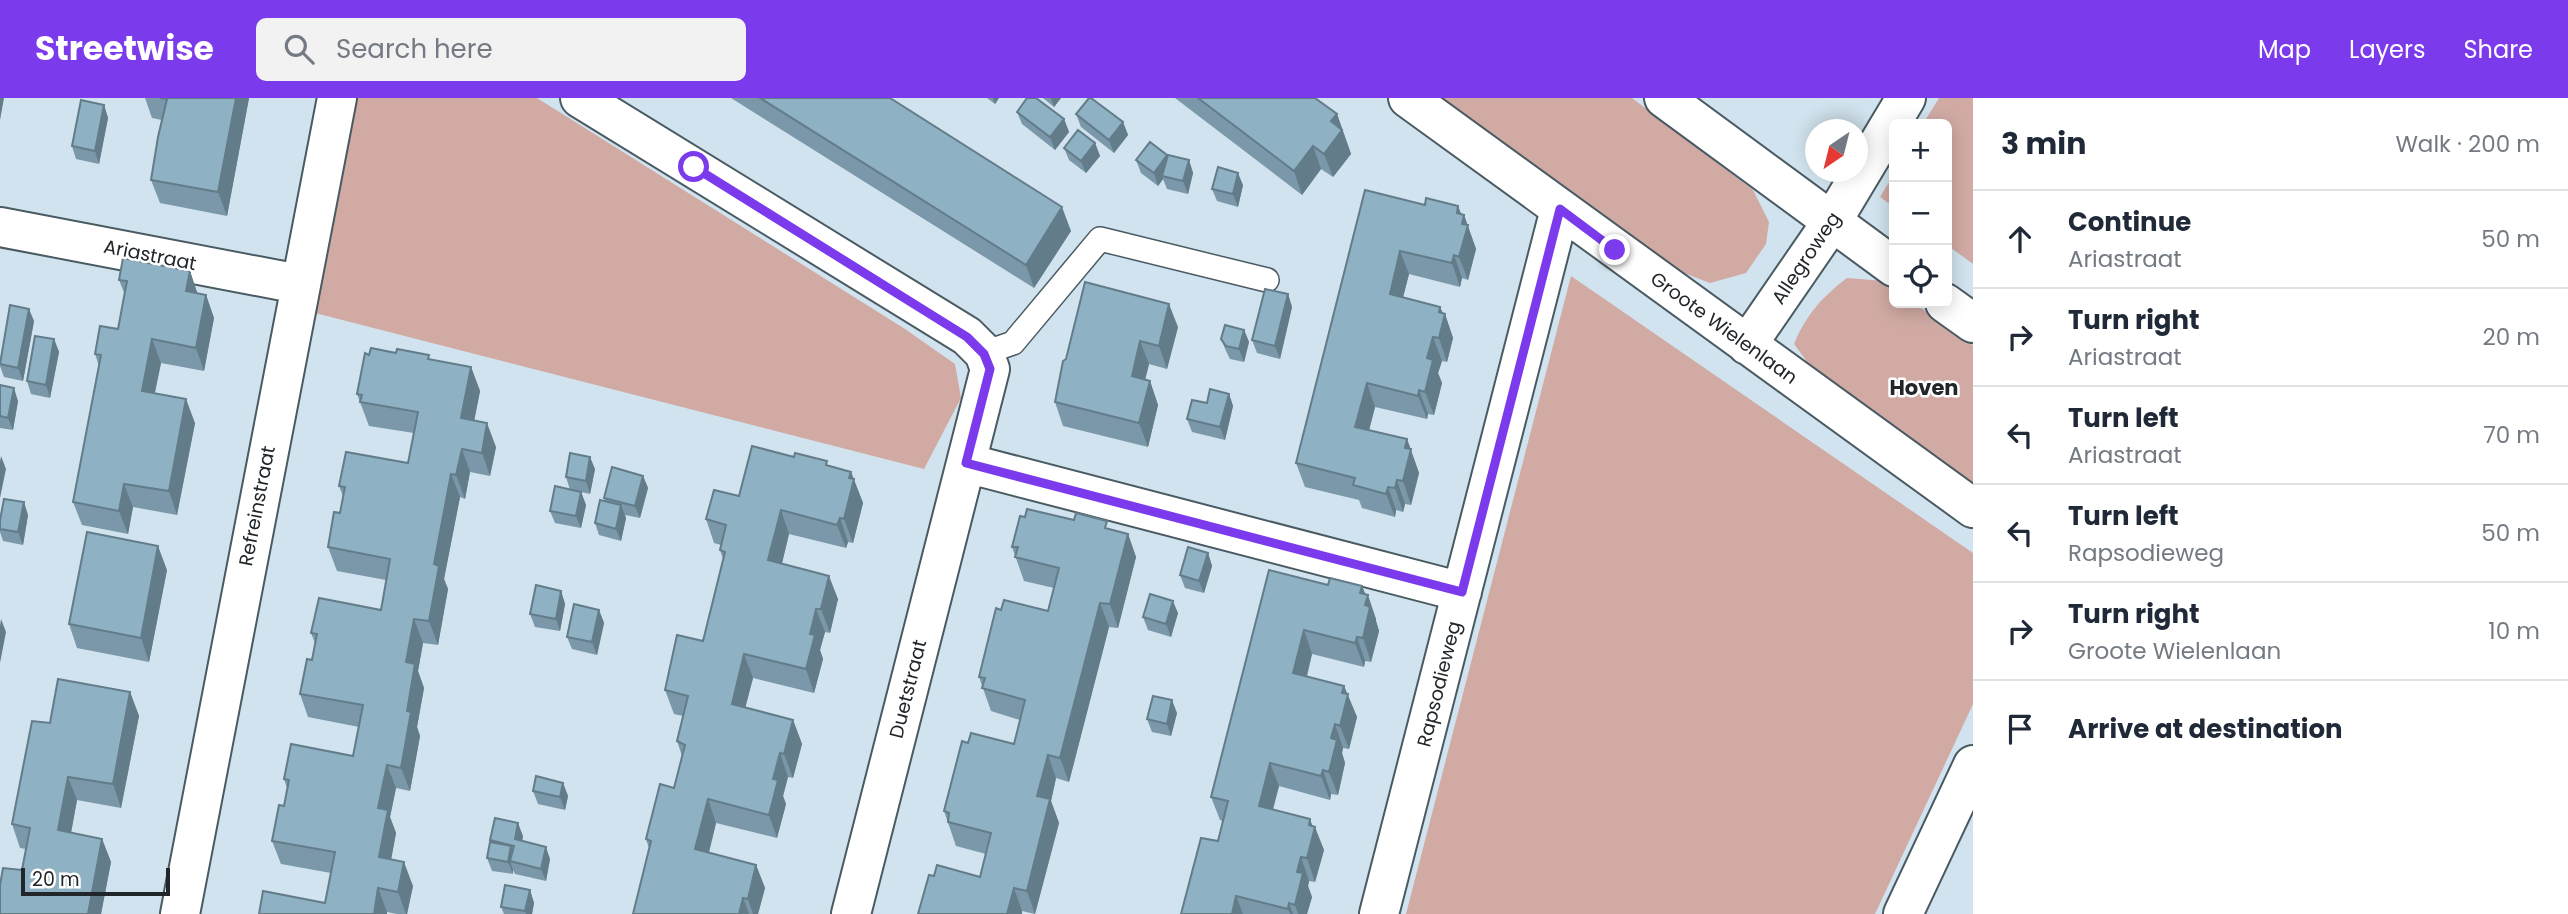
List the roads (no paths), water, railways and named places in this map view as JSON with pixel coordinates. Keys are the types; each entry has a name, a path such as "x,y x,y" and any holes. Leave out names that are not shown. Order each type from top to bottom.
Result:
{"street":[{"name":"Refreinstraat","path":"180,914 299,284 337,98"},
{"path":"580,98 967,337 984,354 990,369 966,463 1462,592"},
{"name":"Groote Wielenlaan","path":"1408,98 1973,508"},
{"path":"1664,98 1889,264"},
{"name":"Allegroweg","path":"1747,345 1831,223 1906,98"},
{"name":"Rapsodieweg","path":"1379,914 1560,209"},
{"name":"Ariastraat","path":"0,227 299,284"},
{"path":"1952,308 1973,323"},
{"name":"Duetstraat","path":"851,914 966,463"},
{"path":"1903,914 1973,765"}],"lane":[{"path":"984,354 1013,343 1100,239 1267,280"}],"district":[{"name":"Hoven","path":"1924,387"}]}
